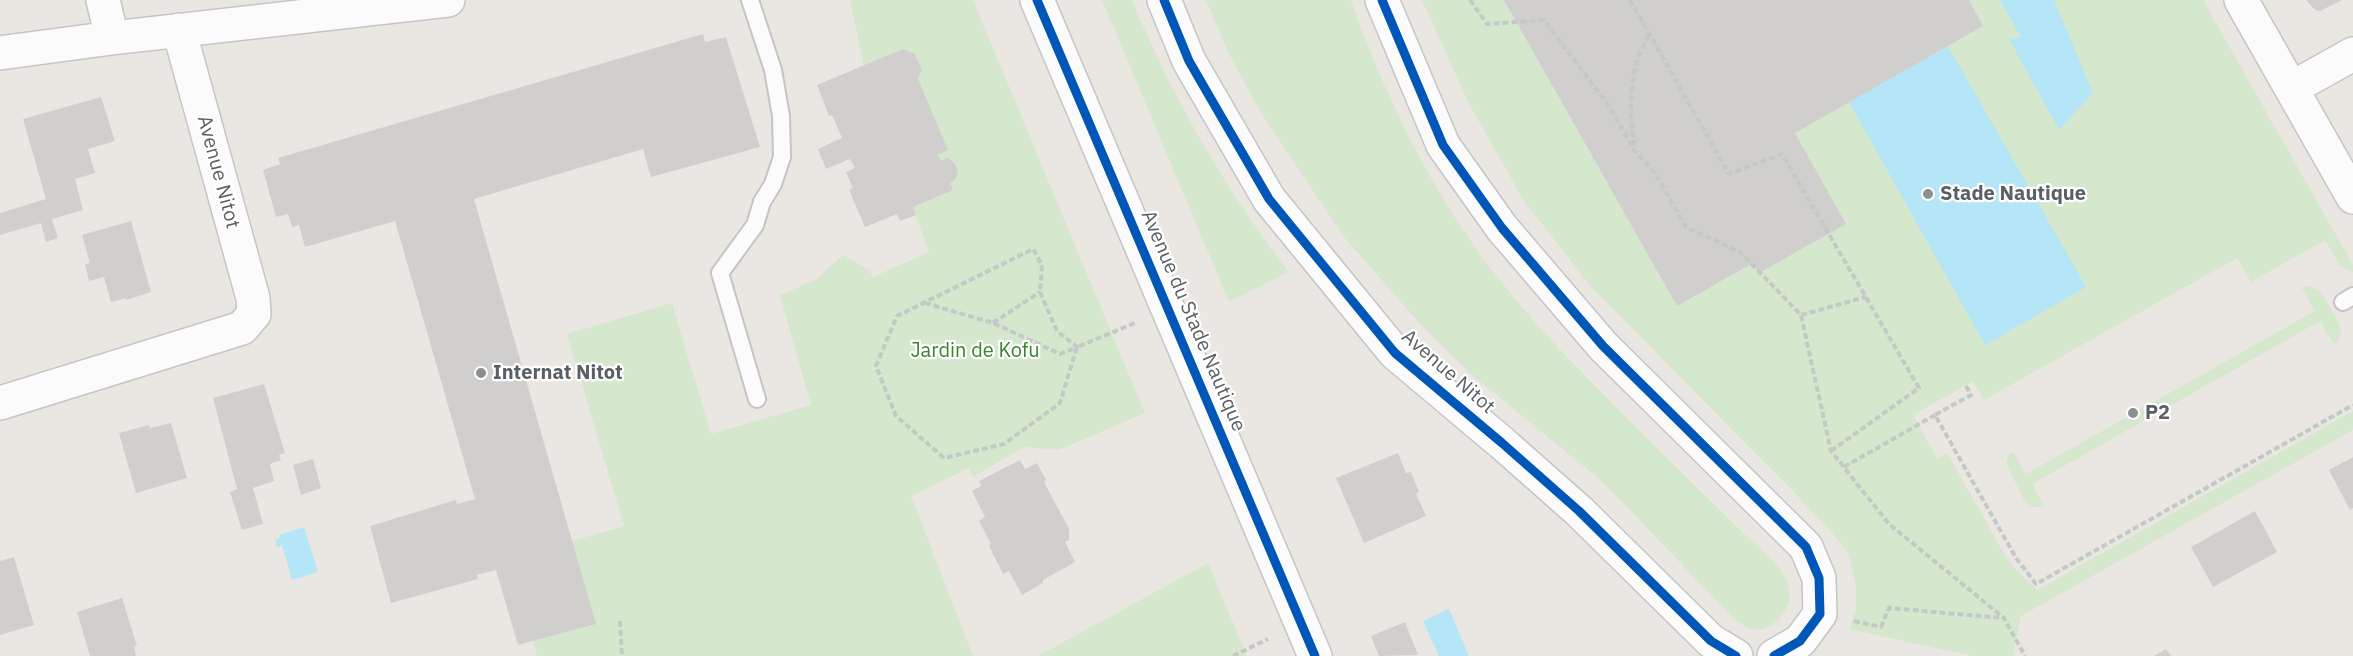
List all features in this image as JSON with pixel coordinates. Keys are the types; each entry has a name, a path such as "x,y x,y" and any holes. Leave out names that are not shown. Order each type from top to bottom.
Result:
{"street":[{"path":"103,0 112,38"},
{"path":"0,53 179,30 448,0"},
{"name":"Avenue du Stade Nautique","path":"1037,0 1315,656"},
{"name":"Avenue Nitot","path":"1164,0 1189,61 1269,199 1395,353 1579,511 1711,641 1736,656"},
{"path":"1382,0 1443,145 1502,228 1603,346 1806,547 1819,578 1820,614 1800,641 1774,656"},
{"path":"2241,0 2353,197"},
{"name":"Avenue Nitot","path":"0,403 242,328 254,314 253,298 179,30"},
{"path":"2292,88 2353,54"}],"lane":[{"path":"750,0 773,70 781,116 782,157 773,184 762,202 755,225 720,273 757,399"}],"path":[{"path":"1470,0 1486,24 1544,20 1610,106 1634,150 1655,173 1686,227 1740,252 1801,315 1831,451 1889,524 2004,618 2025,656"},
{"path":"1630,0 1729,174 1782,154 1919,388 1831,451"},
{"path":"1634,150 1632,105 1637,61 1649,35"},
{"path":"1033,249 1042,265 1040,292 1057,331 1077,347 1060,403 1004,444 944,458 896,416 876,366 897,316 1033,249"},
{"path":"993,323 1040,292"},
{"path":"1801,315 1866,297"},
{"path":"925,303 993,323 1060,354 1168,309"},
{"path":"1844,467 1971,395 1966,386"},
{"path":"1935,416 2016,558 2036,584 2353,405"},
{"path":"1820,614 1881,627 1889,608 2004,618"},
{"path":"620,621 622,656"}],"green space":[{"name":"Jardin de Kofu","path":"850,0 973,0 1145,413 1059,450 1024,447 973,477 969,468 911,496 973,656 537,656 533,641 595,624 572,541 624,526 567,334 672,303 711,434 811,405 780,295 815,280 843,255 869,270 873,277 929,252 913,207 953,190 950,182 958,171 954,162 947,158 941,161 938,155 947,150 918,79 922,70 915,54 903,49 864,66"},
{"path":"1102,0 1132,0 1164,72 1201,141 1243,208 1289,272 1229,302"},
{"path":"1206,0 1351,0 1377,68 1408,134 1443,198 1483,258 1517,301 1572,362 1778,566 1787,583 1790,597 1786,610 1773,624 1762,629 1750,629 1730,615 1604,483 1472,375 1420,324 1344,237 1262,115 1228,52"},
{"name":"Stade Nautique","path":"1422,0 2203,0 2353,265 2353,272 2340,266 2325,240 2251,282 2237,258 1984,400 1973,381 1913,415 1937,458 1947,453 2009,562 2037,590 2353,411 2353,430 2021,616 2013,656 1972,656 1849,629 1856,609 1856,585 1847,551 1786,484 1592,288 1524,201 1468,102"},
{"path":"2309,286 2321,293 2339,324 2341,334 2334,344 2320,321 2032,484 2044,507 2031,507 2025,502 2006,463 2013,451 2026,474 2315,311 2302,288"},
{"path":"1208,563 1247,656 1038,656"}],"water":[{"path":"2000,0 2054,0 2093,93 2059,130 2009,39 2021,37"},
{"path":"1948,46 2086,287 1985,345 1849,102"},
{"path":"304,527 318,572 292,580 282,545 277,547 275,540 280,538 279,535"},
{"path":"1449,609 1469,656 1439,656 1423,621"}],"building":[{"path":"1504,0 1969,0 1983,26 1795,133 1846,224 1759,273 1753,263 1677,306"},
{"path":"2306,0 2342,0 2320,11 2315,10"},
{"name":"Internat Nitot","path":"703,34 705,42 726,37 760,147 651,177 643,149 474,199 596,624 518,645 496,570 477,575 478,579 391,603 370,526 456,500 457,504 475,499 395,221 305,247 299,225 292,227 288,214 276,217 263,170 280,164 278,158"},
{"path":"903,49 915,54 922,70 918,79 948,150 938,155 941,161 947,158 954,162 958,171 955,180 950,182 953,190 913,207 916,215 900,221 897,214 865,227 849,190 853,188 846,172 855,168 850,159 826,169 818,149 842,138 832,115 829,116 817,85"},
{"path":"101,97 115,141 88,149 95,173 75,179 83,210 52,219 58,238 46,242 41,223 0,235 0,213 46,199 23,119"},
{"path":"131,221 151,292 127,300 126,298 111,302 104,277 89,281 85,264 90,263 82,235"},
{"path":"264,384 285,453 279,455 281,460 270,464 274,481 253,488 263,524 242,530 230,492 237,489 213,398"},
{"path":"171,423 187,478 136,493 119,433 149,425 150,428"},
{"path":"1398,453 1406,473 1411,472 1419,492 1416,494 1426,516 1364,543 1336,478"},
{"path":"2353,457 2353,508 2350,510 2329,470"},
{"path":"313,459 321,488 301,495 293,465"},
{"path":"1020,460 1025,469 1037,463 1046,480 1044,482 1069,529 1069,540 1065,542 1075,562 1022,595 1009,571 1003,574 989,546 991,544 979,521 985,517 972,491 981,486 979,481"},
{"path":"2255,511 2277,552 2213,587 2191,547"},
{"path":"14,557 34,625 0,635 0,561"},
{"path":"122,598 137,646 134,647 136,656 90,656 77,612"},
{"path":"1405,622 1418,655 1379,656 1371,636"},
{"path":"2166,649 2171,656 2154,656"}],"cycle path":[{"path":"1037,0 1315,656"},
{"path":"1164,0 1189,61 1269,199 1395,353 1579,511 1711,641 1736,656"},
{"path":"1382,0 1443,145 1502,228 1603,346 1806,547 1819,578 1820,614 1800,641 1774,656"}],"place":[{"name":"Stade Nautique","path":"1928,194"},
{"name":"Internat Nitot","path":"481,373"},
{"name":"P2","path":"2133,413"}]}
